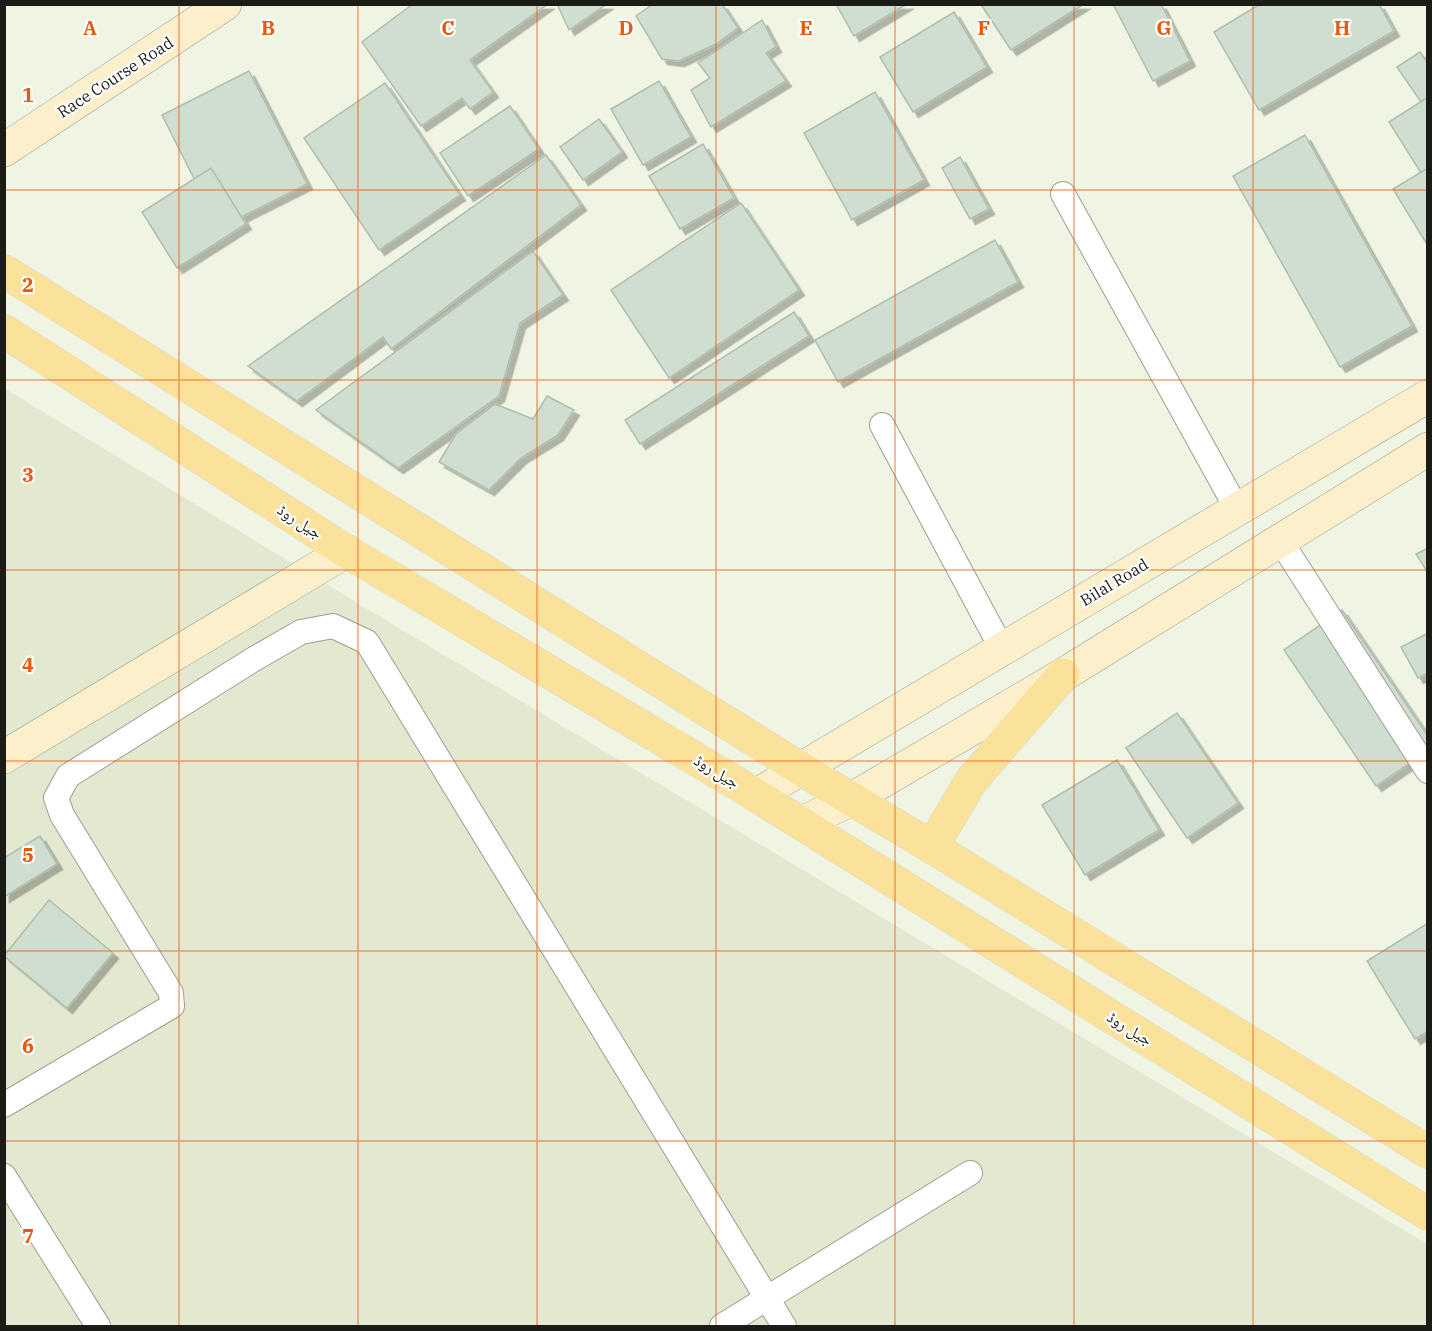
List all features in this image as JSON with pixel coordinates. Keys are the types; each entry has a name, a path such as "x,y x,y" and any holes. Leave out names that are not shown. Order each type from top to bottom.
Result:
{"main road":[{"name":"Race Course Road","path":"4,150 225,4"},
{"path":"4,271 801,770 932,847 1428,1152"},
{"name":"جیل روڈ","path":"4,331 346,551 757,795 1428,1214"},
{"name":"Bilal Road","path":"757,795 1428,396"},
{"path":"802,824 852,799 1063,675 1428,449"},
{"path":"4,757 346,551"},
{"path":"932,847 971,781 1063,675"}],"street":[{"path":"1063,194 1237,509"},
{"path":"882,425 1002,649"},
{"path":"1280,540 1428,771"},
{"path":"4,1105 172,1006 171,993 62,815 57,798 68,776 254,659 302,632 333,626 366,642 784,1326"},
{"path":"722,1326 970,1173"},
{"path":"4,1176 98,1326"}],"shaded area":[{"path":"4,388 384,619 1427,1244 1427,1326 5,1326"}],"building":[{"path":"413,4 548,4 470,60 493,92 470,109 462,98 421,126 362,42"},
{"path":"557,4 607,4 569,30"},
{"path":"653,4 722,4 738,28 716,44 679,61 662,59 636,16"},
{"path":"836,4 907,4 854,36"},
{"path":"984,4 1084,4 1011,50 982,6"},
{"path":"1113,4 1161,4 1190,61 1153,81"},
{"path":"1260,4 1379,4 1394,31 1259,110 1214,32"},
{"path":"954,12 987,67 913,112 880,57"},
{"path":"762,20 776,47 766,53 786,81 711,127 691,90 710,78 698,63"},
{"path":"1420,52 1428,63 1428,98 1421,102 1397,67"},
{"path":"249,71 307,184 219,228 162,115"},
{"path":"659,81 691,137 643,165 611,109"},
{"path":"385,83 460,195 379,250 304,138"},
{"path":"875,92 924,180 852,220 804,133"},
{"path":"1428,97 1428,169 1421,173 1389,122"},
{"path":"510,106 539,149 468,196 440,153"},
{"path":"599,119 622,152 583,180 560,147"},
{"path":"1305,135 1412,326 1340,367 1233,176"},
{"path":"703,144 734,198 680,229 649,176"},
{"path":"546,155 581,205 391,349 383,337 297,401 248,366"},
{"path":"960,157 989,209 970,219 942,168"},
{"path":"211,168 246,224 177,268 142,212"},
{"path":"1428,168 1428,246 1393,189"},
{"path":"741,203 799,290 669,378 611,290"},
{"path":"995,240 1018,282 838,382 815,340"},
{"path":"533,251 563,295 520,323 499,396 398,468 316,410"},
{"path":"794,312 809,336 640,444 625,420"},
{"path":"547,396 574,410 558,435 521,458 489,490 439,462 456,434 495,404 533,419"},
{"path":"1428,548 1428,573 1416,554"},
{"path":"1342,610 1428,736 1428,751 1376,786 1284,650"},
{"path":"1428,633 1428,673 1418,678 1401,647"},
{"path":"1177,713 1238,803 1187,838 1126,748"},
{"path":"1117,760 1159,830 1085,875 1042,805"},
{"path":"40,836 57,864 4,897 4,858"},
{"path":"49,900 113,953 67,1008 4,956"},
{"path":"1428,923 1428,1031 1415,1039 1367,961"}]}
